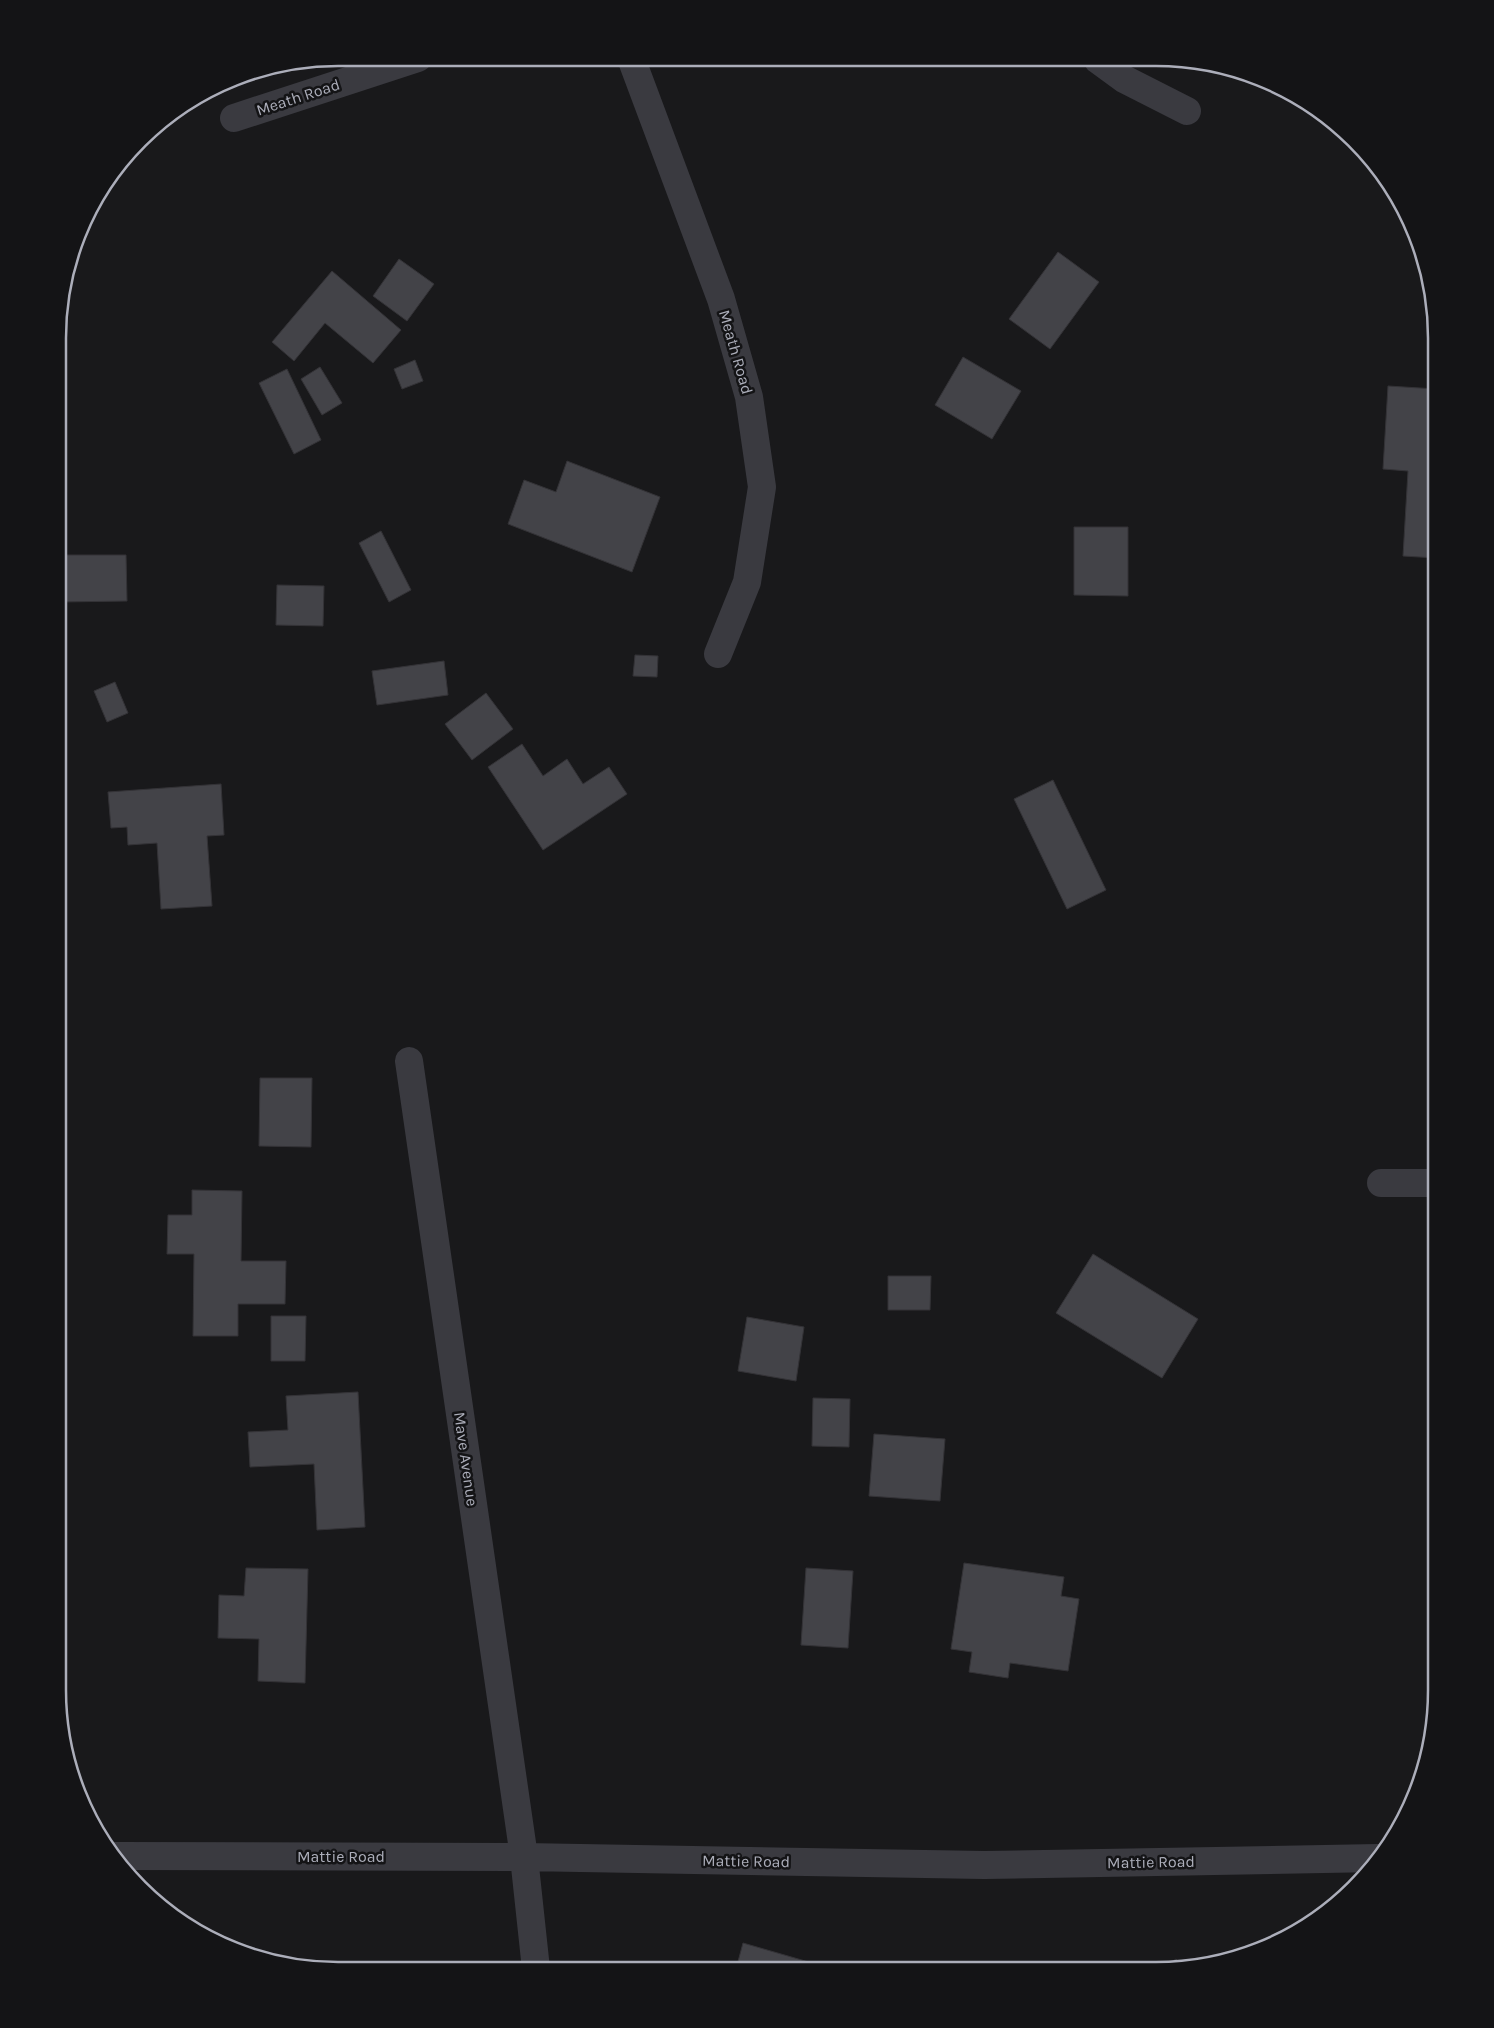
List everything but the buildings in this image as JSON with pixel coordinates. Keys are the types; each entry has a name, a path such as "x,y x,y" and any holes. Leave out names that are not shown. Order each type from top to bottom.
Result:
{"street":[{"name":"Meath Road","path":"234,118 393,66"},
{"name":"Meath Road","path":"634,66 721,299 750,406 762,486 747,582 718,654"},
{"path":"1106,66 1124,79 1187,111"},
{"name":"Mave Avenue","path":"409,1061 524,1857 535,1962"},
{"path":"1381,1183 1428,1183"},
{"name":"Mattie Road","path":"124,1856 524,1857 984,1865 1369,1858"}]}
